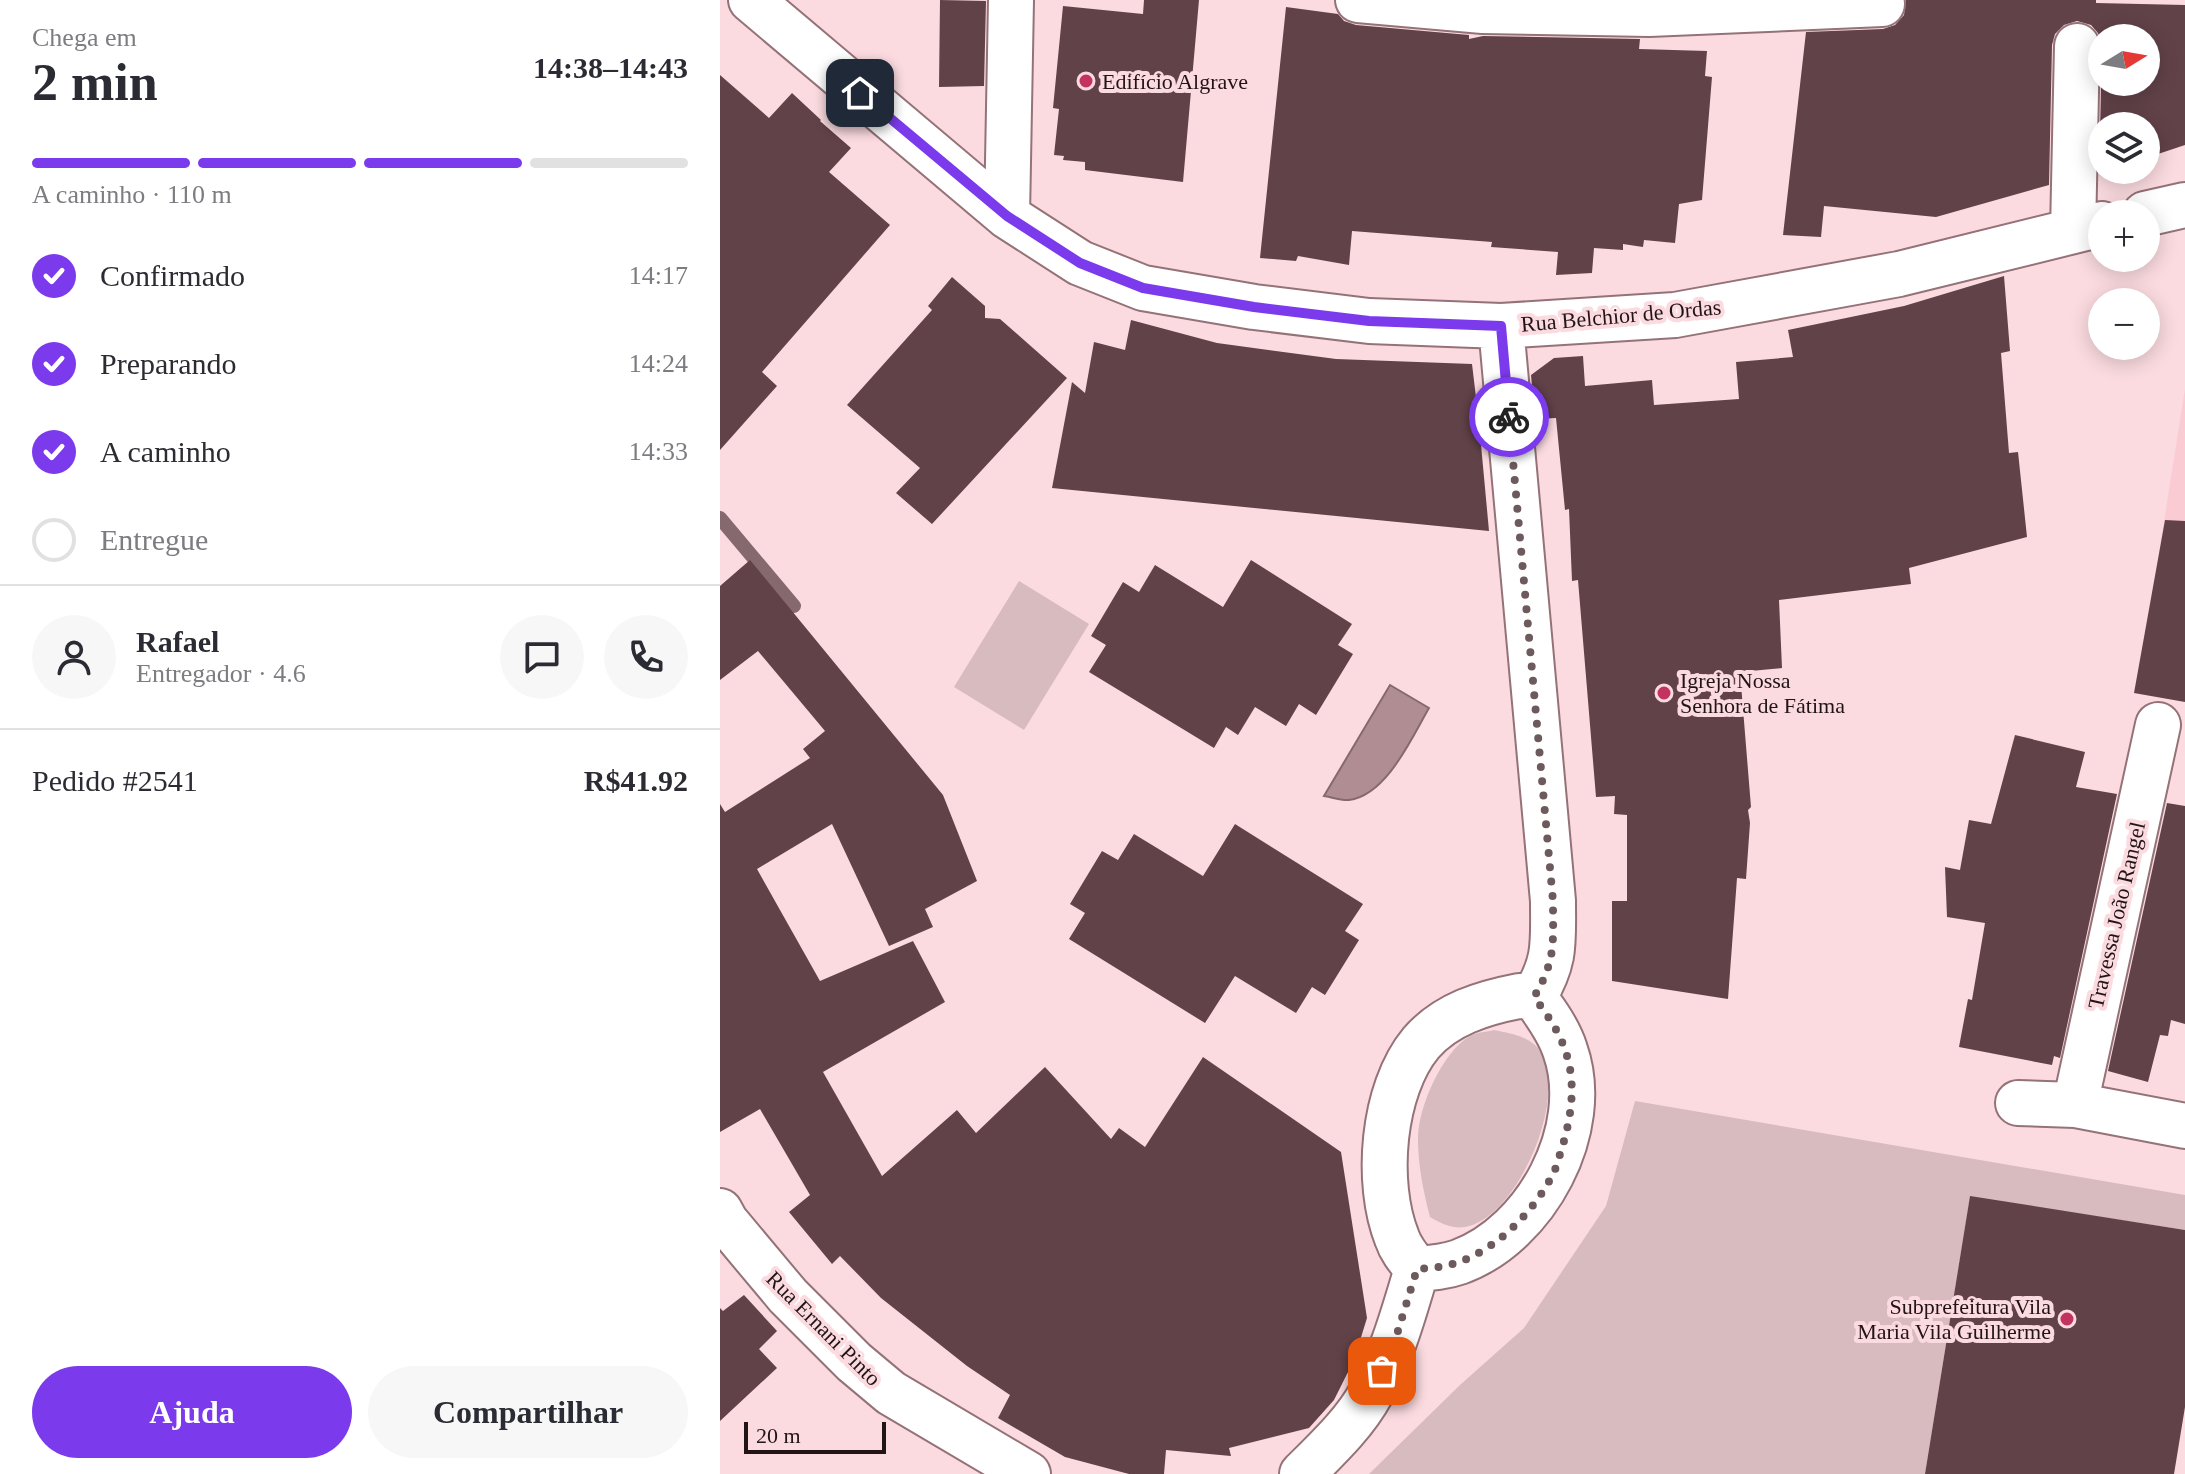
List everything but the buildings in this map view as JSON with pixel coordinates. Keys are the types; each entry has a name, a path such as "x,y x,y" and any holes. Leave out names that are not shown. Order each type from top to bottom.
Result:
{"street":[{"name":"Rua Belchior de Ordas","path":"751,0 1007,216 1080,263 1143,288 1254,307 1369,321 1501,326 1675,315 1899,274 2088,228"},
{"path":"1007,216 1011,0"},
{"path":"1358,0 1483,11 1649,14 1882,4"},
{"path":"2077,46 2088,228"},
{"path":"2160,211 2185,205"},
{"path":"1501,326 1553,901 1553,953 1546,976 1534,997"},
{"name":"Travessa João Rangel","path":"2075,1105 2158,725"},
{"path":"1534,997 1566,1050 1570,1072 1571,1116 1554,1174 1533,1207 1500,1238 1460,1262 1417,1269 1405,1254 1395,1232 1384,1170 1399,1080 1422,1042 1460,1014 1487,1001 1534,997"},
{"path":"2018,1103 2075,1105 2185,1126"},
{"name":"Rua Ernani Pinto","path":"720,1211 788,1296 882,1386 1028,1474"},
{"path":"1302,1474 1371,1395 1393,1347 1417,1269"}],"shaded area":[{"path":"2185,389 2185,578 2156,572"},
{"path":"1019,581 1089,624 1024,730 954,687"},
{"path":"1390,685 1429,708 1406,749 1387,776 1363,796 1346,800 1324,796"},
{"path":"1494,1030 1521,1037 1535,1045 1546,1064 1549,1089 1545,1118 1535,1148 1504,1201 1485,1218 1465,1227 1451,1226 1430,1217 1420,1168 1418,1138 1422,1111 1434,1081 1450,1054 1470,1036"},
{"path":"1635,1101 2185,1195 2185,1230 1970,1197 1925,1474 1369,1474 1524,1328 1606,1206"}],"waterway":[{"path":"720,518 794,606"}],"way so far":[{"path":"1382,1371 1393,1347 1417,1269 1460,1262 1500,1238 1519,1221 1533,1207 1554,1174 1571,1116 1572,1092 1566,1050 1534,997 1551,965 1553,901 1509,417"}],"place":[{"name":"Edifício Algrave","path":"1086,81"},
{"name":"Igreja Nossa Senhora de Fátima","path":"1664,693"},
{"name":"Subprefeitura Vila Maria Vila Guilherme","path":"2067,1319"}],"route":[{"path":"860,93 1007,216 1080,263 1143,288 1254,307 1369,321 1501,326 1509,417"}]}
